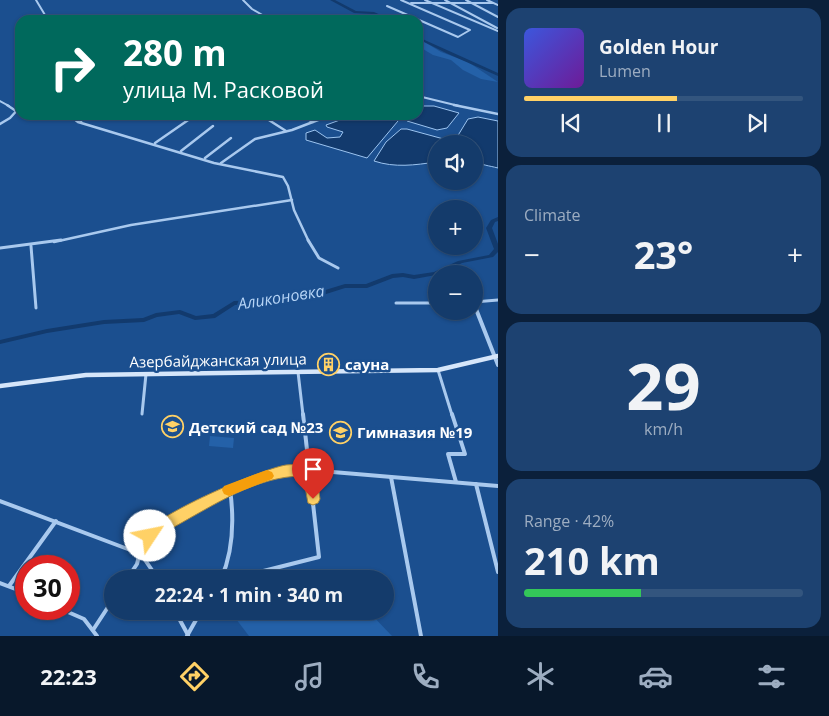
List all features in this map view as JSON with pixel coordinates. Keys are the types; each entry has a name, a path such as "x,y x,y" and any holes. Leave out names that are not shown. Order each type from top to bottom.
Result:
{"main road":[{"name":"Азербайджанская улица","path":"0,386 77,376 438,370 496,356"}],"street":[{"path":"36,0 45,15"},
{"path":"243,0 252,9 262,15"},
{"path":"401,0 470,30 458,37 423,22"},
{"path":"425,0 498,30"},
{"path":"445,0 498,30"},
{"path":"466,0 498,17"},
{"path":"487,0 498,5"},
{"path":"410,4 493,3"},
{"path":"387,6 408,15"},
{"path":"423,97 466,109 498,114"},
{"path":"0,101 15,110"},
{"path":"0,124 15,112"},
{"path":"75,120 204,159 283,177 294,210 316,255 338,268"},
{"path":"155,144 188,120"},
{"path":"271,120 286,132"},
{"path":"309,120 313,122"},
{"path":"220,163 247,143 286,132 318,120"},
{"path":"180,152 213,126"},
{"path":"204,159 230,138"},
{"path":"0,248 31,246 110,231 131,225 292,200"},
{"path":"31,246 36,308"},
{"path":"483,302 498,300"},
{"path":"396,303 428,303"},
{"path":"481,320 498,365"},
{"path":"438,370 447,404 465,454 448,454 456,483"},
{"path":"264,570 319,558 298,371"},
{"path":"142,414 146,374"},
{"path":"152,570 142,554 140,547 161,527 230,489 286,470 309,470 498,486"},
{"path":"391,477 421,636"},
{"path":"476,484 498,572"},
{"path":"226,570 230,489"},
{"path":"0,501 142,554"},
{"path":"9,586 56,521"},
{"path":"134,570 142,554"},
{"path":"0,583 15,589"},
{"path":"93,630 104,613"},
{"path":"80,617 84,619 97,636"},
{"path":"180,620 188,635"},
{"path":"188,635 196,620"}],"shaded area":[{"path":"423,41 441,52 468,62 498,82 481,79 463,70 451,60 433,55 423,49"},
{"path":"423,106 434,106 459,113 447,128 437,130 407,121 423,120"},
{"path":"478,117 498,121 498,168 483,164 483,135 458,135 468,119"},
{"path":"340,120 399,120 367,158 306,140 306,133 315,130 327,138 340,137 343,132 326,125"},
{"path":"401,129 429,135 428,163 397,165 374,161 386,142"},
{"path":"210,436 234,438 233,448 209,446"},
{"path":"237,620 377,620 392,636 249,636"}],"waterway":[{"path":"332,0 355,12 378,15"},
{"path":"423,41 498,75"},
{"name":"Аликоновка","path":"0,342 47,331 104,322 144,320 156,315 180,312 195,318 215,316 234,303 268,302 323,293 345,286 367,286 392,276 414,277 435,274 460,262 491,256 497,249 489,228 493,221 498,219"}],"slow traffic":[{"path":"229,490 267,476"}],"place":[{"name":"сауна","path":"329,364"},
{"name":"Детский сад №23","path":"173,427"},
{"name":"Гимназия №19","path":"341,432"}],"route":[{"path":"150,536 161,527 230,489 286,470 309,470 313,499"}]}
